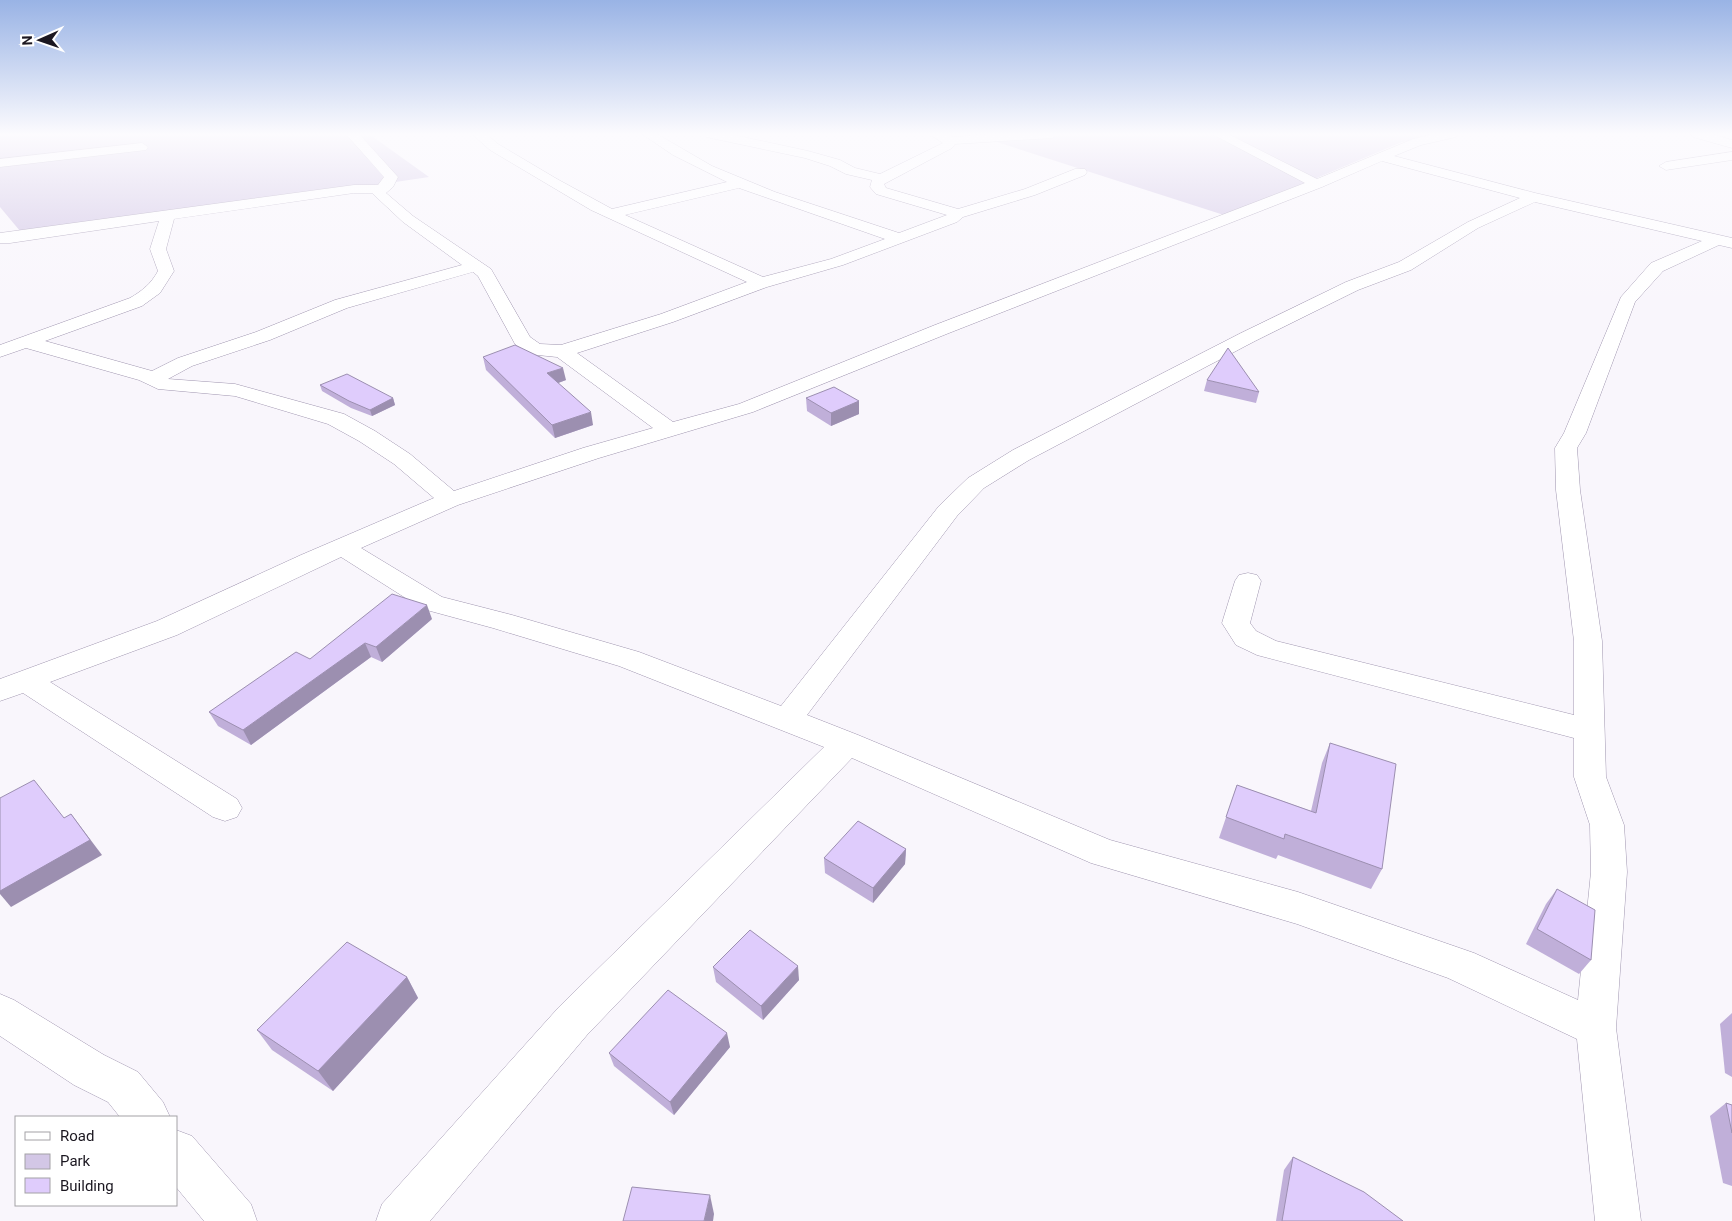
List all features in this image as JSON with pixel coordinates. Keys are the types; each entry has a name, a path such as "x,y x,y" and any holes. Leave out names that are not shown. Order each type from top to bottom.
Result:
{"street":[{"path":"0,238 340,191"},
{"path":"380,191 379,194 382,198 485,273 522,340 536,350 562,351 667,318 761,283 837,262 952,219 958,214 1033,191"},
{"path":"570,191 610,214 693,252 718,261 761,283"},
{"path":"610,214 708,191"},
{"path":"759,191 901,239"},
{"path":"882,191 958,214"},
{"path":"13,685 167,628 342,547 450,500 591,453 746,408 942,329 1058,286 1299,191"},
{"path":"1510,191 1724,242"},
{"path":"787,720 948,511 976,483 1021,455 1239,341 1352,286 1405,266 1472,225 1533,197"},
{"path":"0,351 136,302 152,293 160,285 166,271 158,249 168,215"},
{"path":"1618,1221 1596,1028 1609,872 1607,825 1590,777 1588,640 1568,490 1566,448 1575,433 1627,301 1657,267 1724,242"},
{"path":"152,379 185,362 263,336 341,304 476,266"},
{"path":"26,342 152,379 165,385 235,390 270,398 336,419 367,436 402,459 450,500"},
{"path":"562,351 669,430"},
{"path":"342,547 433,603 502,621 629,659 847,743 1103,853 1298,908 1460,964 1596,1028"},
{"path":"1248,581 1236,623 1246,638 1267,648 1590,731"},
{"path":"13,685 225,808"},
{"path":"399,1221 573,1021 847,743"},
{"path":"0,1013 89,1070 123,1087 147,1116"},
{"path":"178,1154 234,1221"}],"green space":[{"path":"0,191 335,191 25,237 0,207"},
{"path":"1149,191 1286,191 1227,216"}],"building":[{"path":"515,345 563,368 547,373 591,412 552,425 483,357"},
{"path":"1228,348 1259,392 1207,380"},
{"path":"347,374 393,398 370,410 320,385"},
{"path":"834,387 859,401 831,413 806,398"},
{"path":"392,594 427,605 376,647 365,643 243,730 209,712 296,652 310,659"},
{"path":"1330,743 1396,764 1382,869 1285,834 1284,839 1226,817 1237,785 1316,813"},
{"path":"34,780 64,818 71,814 90,840 0,891 0,798"},
{"path":"858,821 906,849 873,888 824,858"},
{"path":"1557,889 1595,910 1591,960 1537,929"},
{"path":"750,930 798,966 761,1006 713,967"},
{"path":"347,942 407,977 318,1071 257,1030"},
{"path":"668,990 727,1033 670,1102 609,1053"},
{"path":"1726,1103 1732,1105 1732,1133"},
{"path":"1293,1157 1364,1192 1403,1221 1282,1221"},
{"path":"632,1187 710,1195 704,1221 623,1221"}]}
